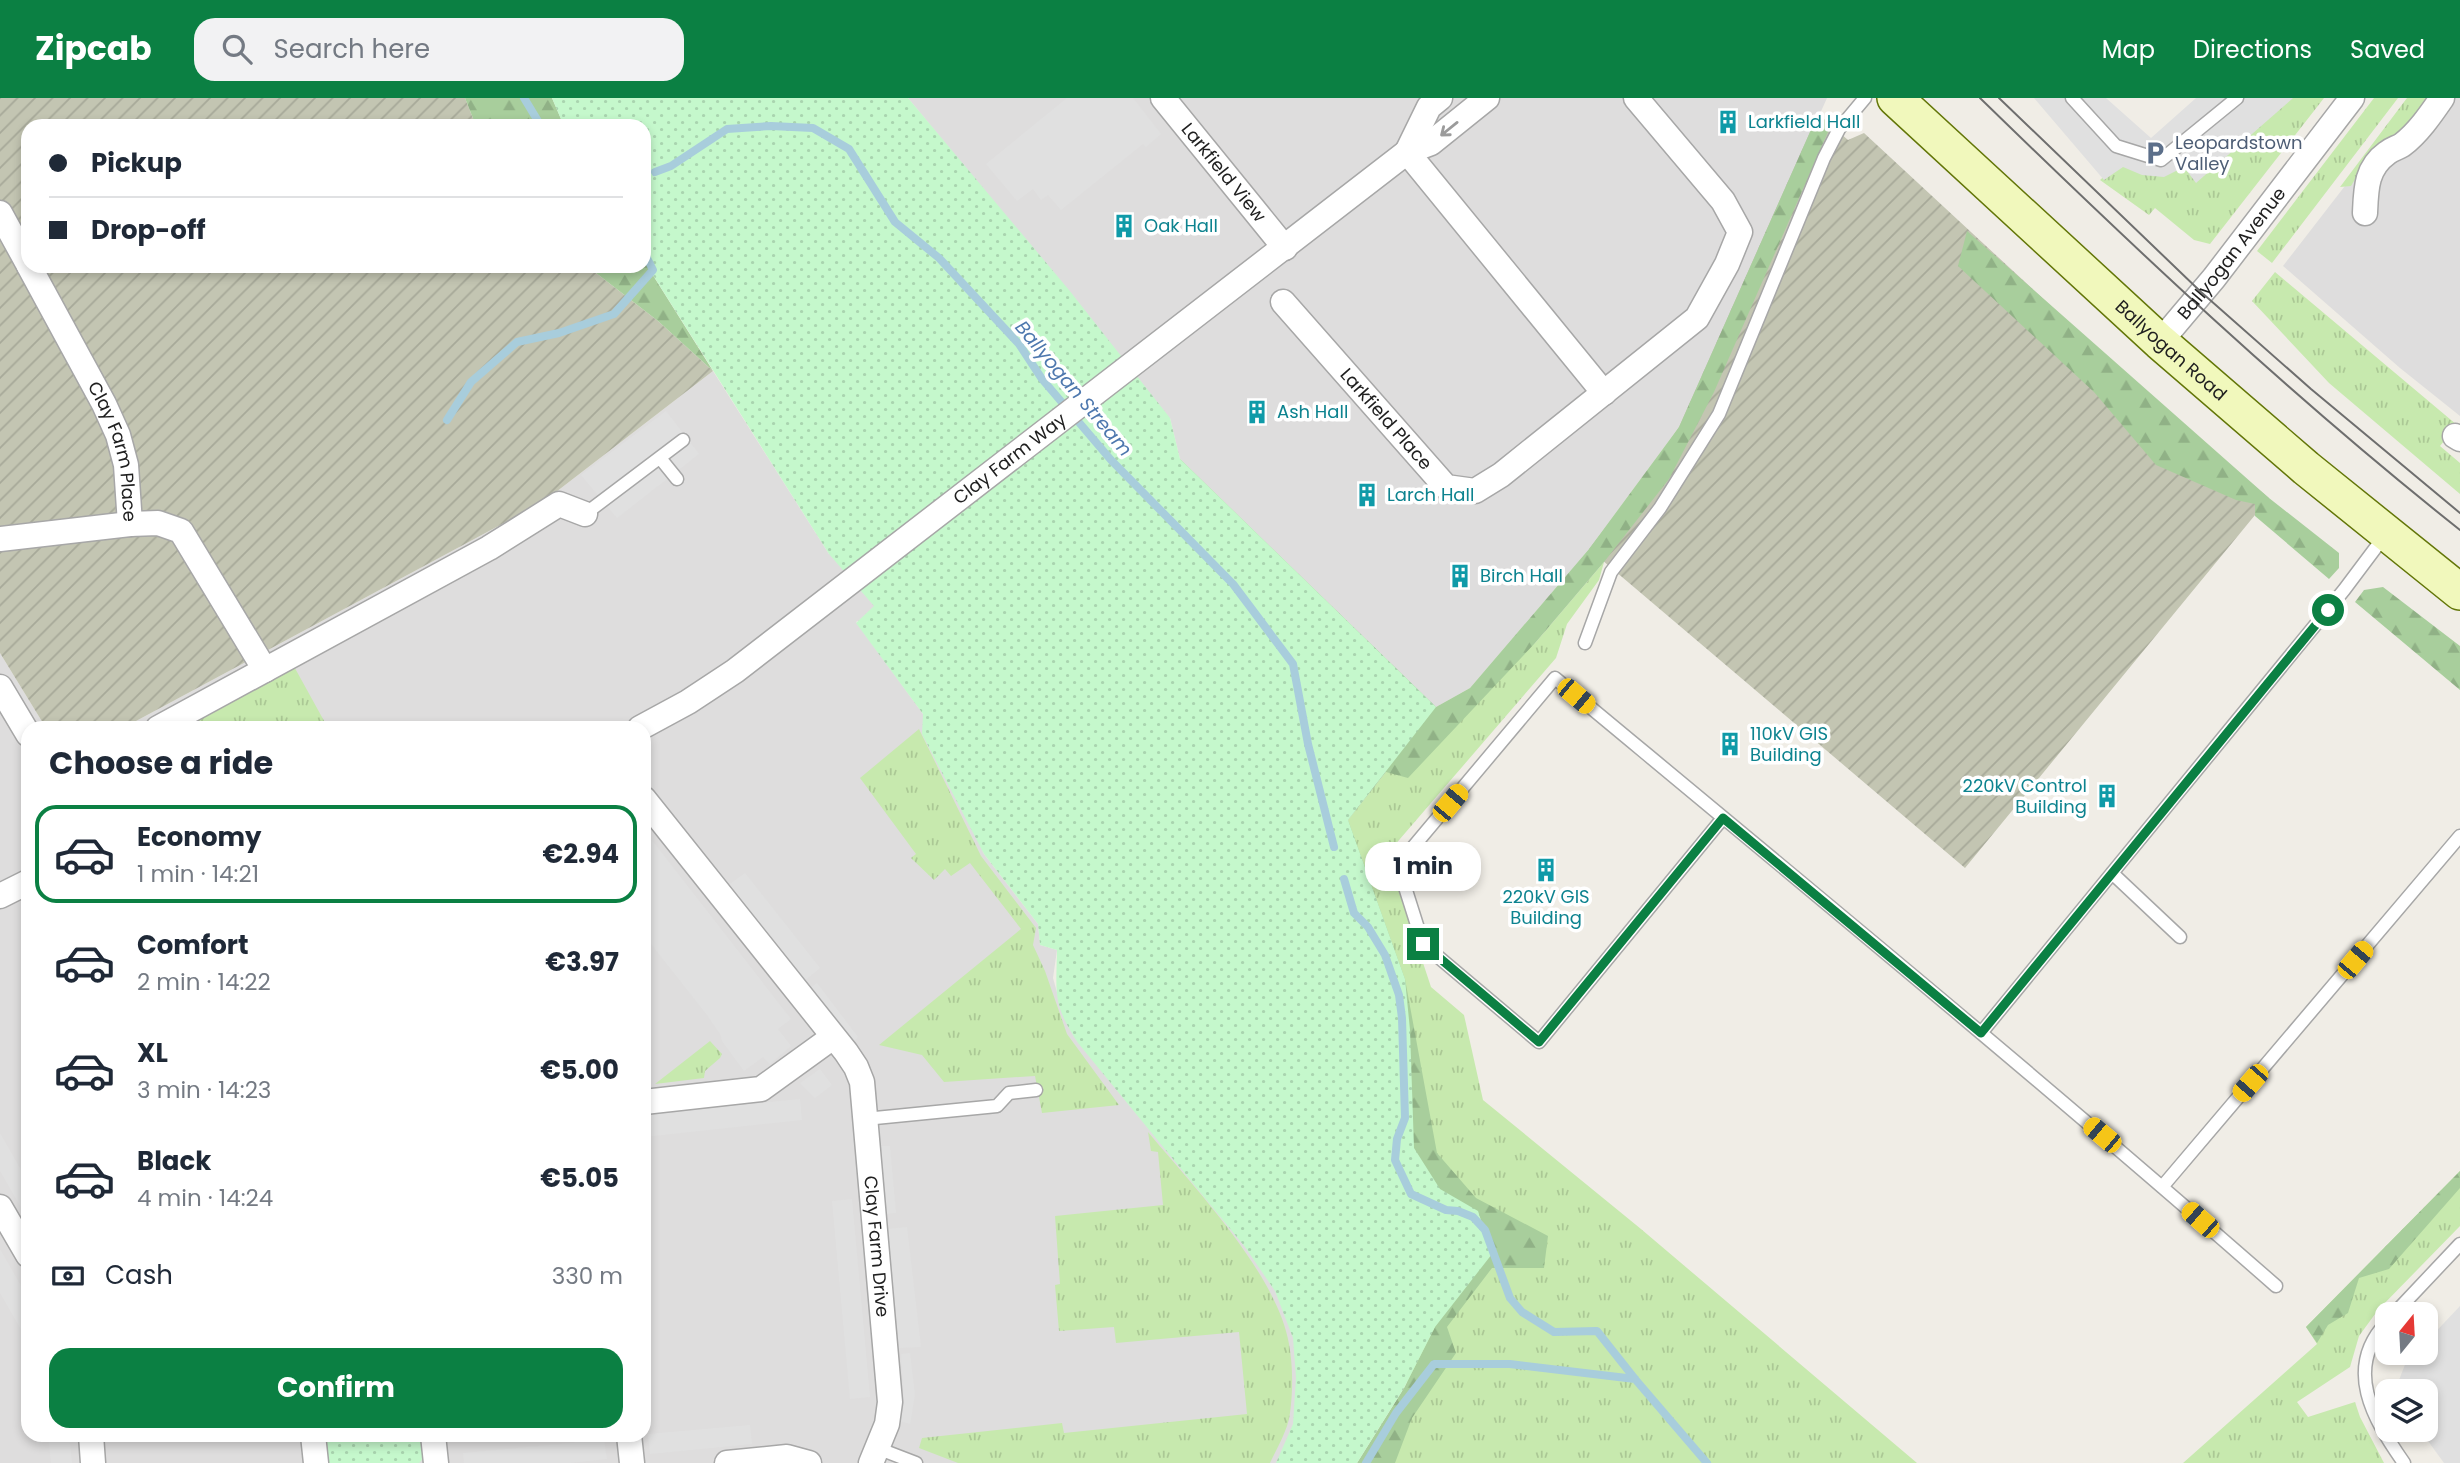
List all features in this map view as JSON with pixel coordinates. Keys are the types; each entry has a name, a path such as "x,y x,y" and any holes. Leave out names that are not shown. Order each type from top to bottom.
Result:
{"street":[{"name":"Larkfield View","path":"1163,98 1286,247"},
{"name":"Clay Farm Way","path":"1407,152 1429,107 1440,98"},
{"name":"Clay Farm Way","path":"651,722 735,671 1407,152 1431,143 1487,98"},
{"name":"Larkfield Place","path":"1283,302 1446,487 1475,491 1501,475 1697,318 1727,264 1740,232 1723,201 1636,98"},
{"name":"Ballyogan Road","path":"1895,98 2160,342 2386,534 2460,592"},
{"name":"Ballyogan Avenue","path":"2160,342 2214,278 2352,98"},
{"path":"2365,213 2367,180 2375,164 2390,150 2402,144 2442,98"},
{"path":"1407,152 1604,393"},
{"name":"Clay Farm Place","path":"0,213 21,252"},
{"name":"Clay Farm Place","path":"32,273 104,404 118,435 126,466 130,524 158,523 181,531 265,670"},
{"path":"171,721 489,548 559,504 585,514"},
{"path":"0,539 130,524"},
{"path":"0,687 21,722"},
{"name":"Clay Farm Drive","path":"651,808 833,1037 862,1082 890,1402 887,1424 874,1456"},
{"path":"0,896 21,886"},
{"path":"651,1101 761,1089 833,1037"},
{"path":"0,1208 21,1243"},
{"path":"92,1442 93,1463"},
{"path":"314,1442 316,1463"},
{"path":"434,1442 436,1463"},
{"path":"630,1442 632,1463"},
{"path":"727,1463 787,1457 810,1463"}],"lane":[{"path":"1585,643 1611,572 1660,508 1719,414 1824,158 1839,129 1864,98"},
{"path":"2072,98 2116,146 2161,160 2237,98"},
{"path":"585,514 683,440"},
{"path":"660,458 677,479"},
{"path":"1981,1033 2344,590 2386,534"},
{"path":"1723,818 1539,1042 1423,944 1398,865 1555,678 1723,818 1981,1033 2276,1286"},
{"path":"2162,1186 2460,836"},
{"path":"2112,873 2180,937"},
{"path":"865,1119 998,1106 1009,1093 1036,1090"},
{"path":"2406,1302 2458,1250"},
{"path":"2375,1336 2369,1348 2363,1376 2370,1406 2386,1437 2404,1463"},
{"path":"874,1456 916,1463"}],"shaded area":[{"path":"0,98 465,98 473,119 21,119 21,273 596,273 658,321 713,371 543,502 136,721 42,721 0,653"},
{"path":"908,98 1827,98 1679,427 1589,549 1470,688 1436,707 1180,459 1170,418 856,622 923,714 984,854 1038,924 1040,945 1057,950 1053,978 1060,1003 1276,1287 1295,1331 1303,1401 1283,1463 0,1463 0,653 42,721 21,721 21,1442 651,1442 651,721 136,721 543,502 713,371 829,554 1107,339"},
{"path":"1067,98 1133,98 1161,134 1146,147 1143,144 1061,210 1048,195 1041,200 1033,189 1017,201 986,164"},
{"name":"Leopardstown Valley","path":"2034,98 2106,98 2151,138 2196,98 2293,98 2196,183 2184,167 2164,177 2142,175 2123,167 2104,180"},
{"path":"2413,98 2460,98 2460,416 2400,368 2283,266"},
{"path":"1818,114 1848,140 1864,133 2173,419 2269,498 1965,868 1589,549 1652,468 1679,427"},
{"path":"666,411 699,454 617,518 581,475"},
{"path":"651,839 791,1019 778,1029 791,1046 770,1064 763,1057 744,1071 707,1015 651,944"},
{"path":"745,873 820,968 803,982 727,886"},
{"path":"817,983 858,1037 852,1043 809,989"},
{"path":"820,1069 832,1085 815,1098 800,1083"},
{"path":"800,1099 802,1120 651,1136 651,1113"},
{"path":"0,1133 21,1170 21,1208 0,1171"},
{"path":"879,1146 890,1146 896,1213 885,1214"},
{"path":"852,1199 870,1397 850,1399 832,1201"},
{"path":"907,1227 921,1347 899,1348 887,1229"},
{"path":"0,1249 21,1286 21,1330 0,1293"},
{"path":"2460,1306 2460,1463 2444,1463 2429,1442 2438,1442 2438,1379 2399,1379 2405,1365 2438,1365 2438,1329"},
{"path":"910,1353 915,1395 910,1424 900,1421 904,1404 901,1354"},
{"path":"750,1425 752,1444 650,1454 651,1434"},
{"path":"49,1442 70,1442 72,1463 51,1463"},
{"path":"604,1442 607,1459 569,1463 464,1463 463,1453"}],"green space":[{"path":"465,98 552,98 561,119 473,119"},
{"path":"552,98 908,98 1069,290 1170,418 1180,459 1436,707 1348,820 1405,979 1410,1030 1414,1148 1440,1189 1478,1211 1492,1254 1435,1327 1404,1388 1357,1463 1276,1463 1293,1424 1296,1378 1293,1338 1275,1291 1245,1247 1078,1043 1060,1009 1056,978 1057,950 1040,945 1038,924 984,854 922,734 923,714 856,623 874,606 829,554 651,272 651,119 561,119"},
{"path":"2289,98 2324,98 2210,244 2194,240 2155,208 2149,215 2100,180 2123,159"},
{"path":"2374,98 2398,98 2272,263 2257,251"},
{"path":"2407,98 2431,98 2399,135 2361,169 2351,186 2340,187"},
{"path":"1818,114 1831,125 1714,392 1669,479 1604,562 1536,642 1408,778 1386,772 1348,820 1405,979 1437,1153 1476,1198 1548,1236 1544,1268 1492,1268 1447,1327 1456,1353 1412,1418 1395,1463 1357,1463 1404,1388 1435,1327 1416,1224 1180,459 1436,707 1470,688 1589,549 1679,427"},
{"path":"1967,231 2269,498 2339,553 2339,568 2329,579 2255,516 2255,504 2236,500 2156,465 2094,392 1958,266"},
{"path":"651,272 713,371 658,321 596,273"},
{"path":"2275,272 2457,425 2440,446 2460,463 2460,494 2329,383 2252,301"},
{"path":"1604,562 1599,580 1567,624 1556,658 1387,854 1431,987 1464,1015 1483,1100 1641,1229 1917,1463 1393,1463 1440,1189 1348,820 1386,772 1536,642"},
{"path":"2383,587 2460,646 2460,690 2355,602 2364,590"},
{"path":"291,661 324,721 192,721"},
{"path":"919,729 981,856 1036,928 1033,945 1067,1034 1119,1105 1042,1113 1035,1076 944,1082 922,1055 879,1045 1021,929 970,863 951,876 945,869 934,880 911,858 916,854 860,778"},
{"path":"710,1041 722,1054 705,1071 704,1078 655,1084"},
{"path":"1148,1132 1231,1232 1251,1260 1281,1317 1289,1344 1292,1396 1287,1426 1270,1463 958,1463 919,1448 922,1438 1062,1423 1064,1433 1247,1414 1239,1332 1116,1343 1114,1327 1059,1331 1055,1285 1060,1284 1055,1216 1163,1205 1158,1152 1151,1151"},
{"path":"2460,1171 2460,1226 2386,1302 2375,1302 2375,1314 2359,1336 2350,1367 2297,1402 2308,1417 2355,1402 2384,1463 2183,1463 2317,1344 2306,1327"},
{"path":"2460,1171 2460,1188 2389,1269 2359,1278 2348,1313 2328,1325 2317,1343 2306,1327"},
{"path":"327,1442 421,1442 423,1459 419,1463 329,1463"}],"waterway":[{"name":"Ballyogan Stream","path":"524,98 537,119"},
{"name":"Ballyogan Stream","path":"655,172 671,166 727,129 771,126 813,128 849,149 895,222 939,258 1019,344 1042,379 1111,460 1233,584 1293,664 1308,744 1334,847"},
{"path":"651,266 651,272"},
{"path":"447,420 471,382 517,342 559,333 614,314 650,273"},
{"name":"Ballyogan Stream","path":"1344,879 1354,913 1368,927 1385,955 1399,995 1405,1118 1397,1139 1395,1160 1411,1194 1446,1210 1473,1217 1485,1230 1510,1298 1522,1312 1554,1332 1597,1331 1707,1463"},
{"path":"1366,1463 1396,1413 1434,1364 1510,1364 1635,1379"}],"tram line":[{"path":"1980,98 2214,320 2335,427 2460,530"},
{"path":"1999,98 2201,292 2311,389 2460,513"}],"place":[{"name":"Larkfield Hall","path":"1728,122"},
{"name":"Leopardstown Valley","path":"2155,153"},
{"name":"Oak Hall","path":"1124,226"},
{"name":"Ash Hall","path":"1257,412"},
{"name":"Larch Hall","path":"1367,495"},
{"name":"Birch Hall","path":"1460,576"},
{"name":"110kV GIS Building","path":"1730,744"},
{"name":"220kV Control Building","path":"2107,796"},
{"name":"220kV GIS Building","path":"1546,870"}],"route":[{"path":"1423,944 1539,1042 1723,818 1981,1033 2328,610"}]}
